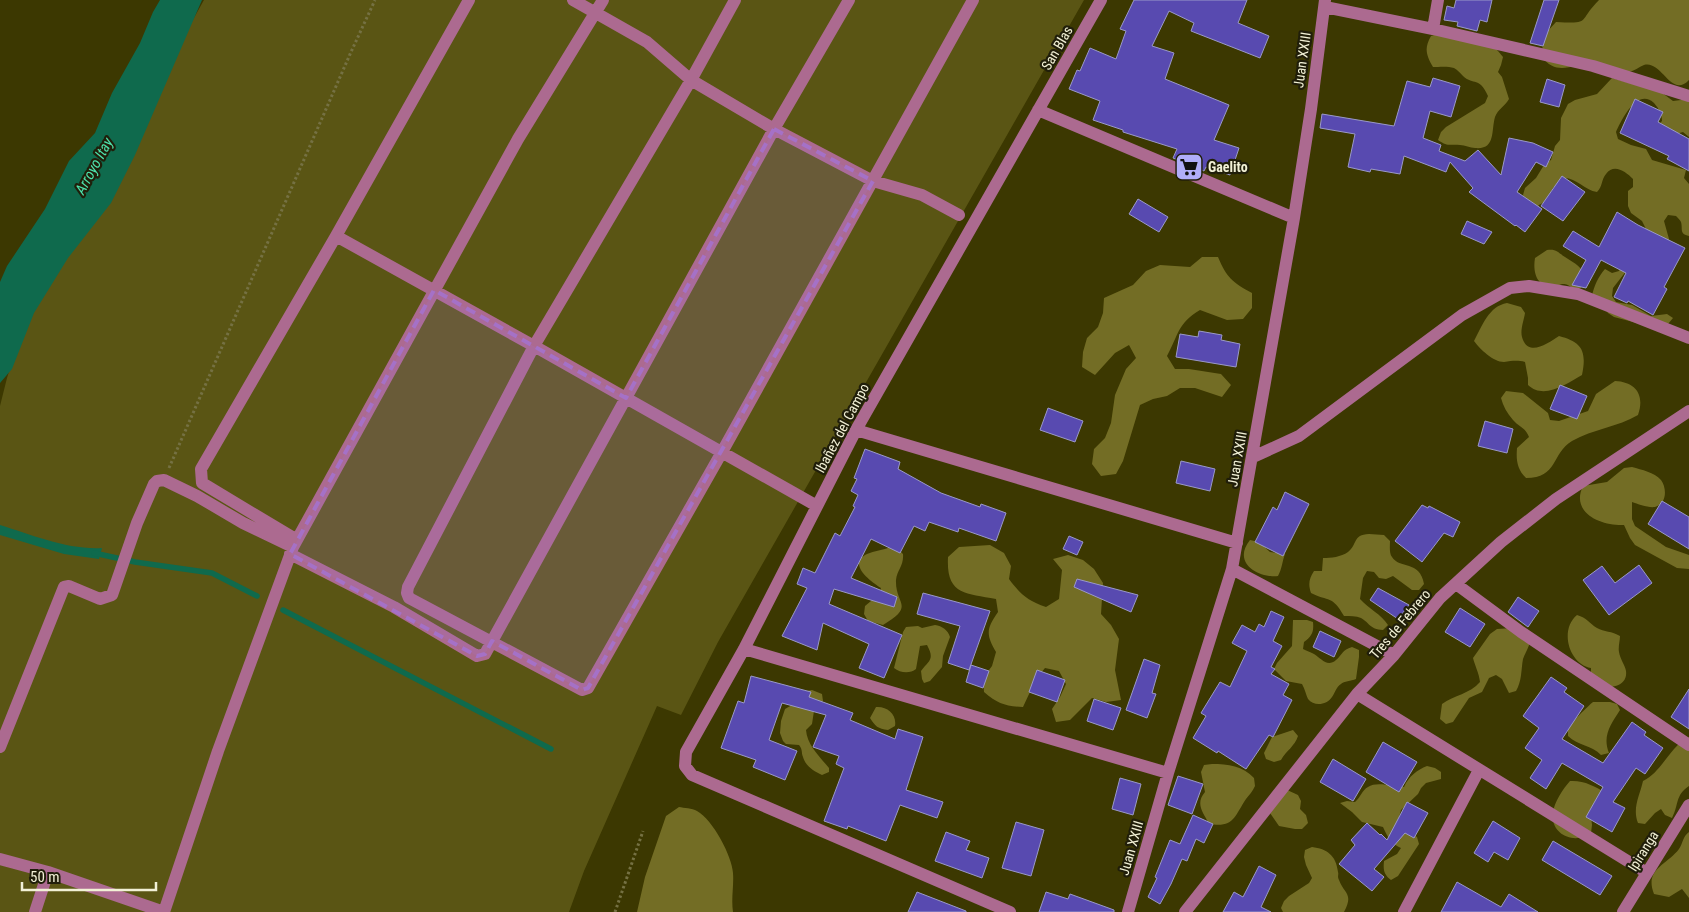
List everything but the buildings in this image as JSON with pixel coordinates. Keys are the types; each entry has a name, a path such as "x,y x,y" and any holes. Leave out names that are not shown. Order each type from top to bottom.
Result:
{"street":[{"path":"469,0 336,236 201,469 202,483 294,547 477,656 485,654 774,129 849,0"},
{"path":"573,0 647,42 692,80 774,129 873,181 922,195 959,215"},
{"path":"0,859 48,872 164,912 218,751 294,547 518,139 603,0"},
{"path":"735,0 692,80 534,346 408,587 409,598 582,690 588,688 722,452 973,0"},
{"name":"San Blas","path":"1038,110 1101,0"},
{"path":"1433,29 1438,0"},
{"path":"1325,4 1593,66 1689,96"},
{"name":"Juan XXIII","path":"1128,912 1168,774 1232,570 1294,218 1325,4"},
{"path":"1038,110 1294,218"},
{"name":"Ibañez del Campo","path":"1010,912 692,775 685,766 686,752 744,649 856,430 1038,110"},
{"path":"336,236 817,506"},
{"path":"1253,457 1299,436 1462,315 1510,288 1529,286 1578,294 1689,338"},
{"name":"Tres de Febrero","path":"1186,912 1357,694 1394,655 1440,598 1501,542 1556,499 1689,411"},
{"path":"856,430 1237,543"},
{"path":"0,747 64,587 69,586 100,598 112,595 136,523 157,481 164,480 198,496 243,523 294,547"},
{"path":"1232,570 1394,655"},
{"path":"1456,584 1522,632 1689,745"},
{"path":"744,649 1168,774"},
{"path":"1357,694 1647,873"},
{"path":"1404,912 1479,770"},
{"name":"Ipiranga","path":"1623,912 1689,805"},
{"path":"35,912 48,872"}],"path":[{"path":"164,480 375,0"},
{"path":"616,912 643,831"}],"highlighted area":[{"path":"774,129 873,181 588,688 582,690 492,641 485,654 477,656 290,554 434,290 626,398"}],"shaded area":[{"path":"204,0 1084,0 718,642 681,715 657,706 584,871 569,912 0,912 0,406 20,336 42,287"},
{"path":"1599,0 1689,0 1689,80 1683,85 1677,85 1650,65 1644,65 1625,72 1591,64 1559,68 1547,62 1541,56 1545,34 1556,22 1580,22"},
{"path":"1437,34 1492,45 1503,57 1498,72 1502,77 1509,99 1496,114 1490,143 1482,148 1446,144 1438,140 1441,132 1446,127 1485,103 1488,96 1482,86 1467,79 1454,68 1433,67 1427,55 1427,48 1431,36"},
{"path":"1612,78 1661,92 1673,101 1689,99 1689,137 1683,132 1676,134 1657,126 1662,121 1661,114 1654,103 1648,99 1642,99 1630,107 1616,132 1618,139 1646,149 1652,160 1686,170 1684,178 1689,184 1689,236 1683,233 1681,222 1676,216 1668,215 1664,221 1674,257 1646,229 1642,221 1631,213 1628,206 1628,191 1633,187 1633,179 1620,170 1613,169 1609,171 1604,176 1597,192 1572,179 1563,178 1553,188 1546,201 1534,211 1524,204 1523,195 1525,188 1536,178 1544,165 1551,160 1555,146 1560,140 1561,118 1568,104 1597,94"},
{"path":"1547,250 1557,251 1581,269 1583,272 1583,282 1581,288 1574,289 1566,284 1546,285 1538,280 1534,267 1535,258"},
{"path":"1202,257 1218,257 1231,279 1252,293 1252,308 1243,319 1227,320 1200,310 1192,315 1179,330 1167,356 1175,369 1189,369 1221,374 1231,385 1222,397 1195,388 1180,388 1167,396 1153,399 1140,405 1123,461 1116,474 1101,476 1092,464 1094,449 1105,438 1111,423 1115,395 1126,369 1136,358 1129,345 1115,353 1095,375 1082,367 1083,352 1087,338 1098,327 1103,313 1104,298 1133,285 1146,271 1160,265 1190,267"},
{"path":"1622,264 1627,270 1613,288 1612,296 1616,302 1632,305 1651,316 1667,314 1673,318 1668,324 1637,323 1614,317 1592,296 1600,275 1605,269 1612,273 1619,271"},
{"path":"1507,303 1521,307 1525,313 1522,337 1529,347 1539,347 1559,336 1567,338 1578,345 1584,360 1582,375 1555,389 1541,391 1528,385 1525,362 1500,361 1483,351 1474,341 1483,323 1495,308"},
{"path":"1615,381 1628,384 1637,391 1640,401 1638,415 1572,441 1560,452 1549,470 1536,477 1526,478 1518,464 1517,448 1529,437 1526,431 1515,422 1504,407 1501,398 1506,391 1523,393 1548,413 1550,420 1559,421 1588,411 1596,394"},
{"path":"1632,467 1658,477 1663,483 1665,491 1662,503 1655,507 1632,502 1632,519 1635,526 1666,547 1689,555 1689,569 1677,568 1635,545 1624,525 1615,525 1597,520 1584,510 1580,495 1583,486 1607,482 1624,468"},
{"path":"1369,534 1384,535 1390,541 1390,551 1395,561 1418,571 1422,576 1424,584 1419,590 1412,590 1393,576 1386,579 1379,578 1374,572 1367,571 1363,578 1360,599 1388,625 1383,630 1372,627 1361,618 1344,616 1333,602 1311,593 1309,584 1314,571 1322,571 1323,558 1345,554 1360,536"},
{"path":"1250,540 1259,542 1270,552 1285,554 1278,576 1262,574 1249,567 1245,562 1245,548"},
{"path":"990,545 1004,553 1011,566 1009,579 1017,589 1025,597 1046,607 1059,599 1062,570 1053,559 1068,555 1083,560 1094,569 1103,583 1101,614 1111,625 1119,639 1115,670 1121,700 1106,702 1092,698 1070,720 1056,722 1052,709 1066,684 1059,671 1045,668 1036,679 1023,707 1002,704 984,692 983,678 992,666 996,652 990,641 989,628 998,612 996,599 967,593 954,585 950,579 948,557 959,547"},
{"path":"891,547 898,549 903,554 896,580 901,609 899,613 883,625 868,621 864,614 865,606 871,601 878,599 881,588 867,577 860,568 859,563 861,558 867,554"},
{"path":"1577,615 1586,619 1597,628 1620,636 1619,652 1625,666 1626,676 1617,686 1599,688 1591,675 1591,668 1583,665 1572,653 1569,646 1568,629"},
{"path":"1293,620 1313,622 1312,634 1304,642 1303,649 1327,663 1333,662 1349,648 1352,647 1359,650 1356,679 1339,685 1327,702 1317,704 1311,702 1302,684 1286,681 1274,669 1292,646"},
{"path":"935,625 948,632 950,637 943,656 942,667 930,681 924,683 921,671 931,657 927,645 920,646 916,669 911,672 905,672 894,668 906,627 918,626 922,628"},
{"path":"1513,628 1530,641 1523,659 1516,691 1509,693 1502,679 1496,675 1489,678 1482,692 1469,698 1453,722 1446,724 1440,719 1442,704 1467,692 1480,682 1473,658 1490,634 1497,629"},
{"path":"812,690 822,694 823,701 814,711 812,724 806,730 811,746 829,768 829,772 822,775 808,766 799,745 786,744 780,733 785,709 792,705 801,692"},
{"path":"1593,702 1617,704 1620,710 1608,730 1606,741 1609,753 1601,755 1568,736 1569,726"},
{"path":"876,707 887,709 893,714 895,726 888,730 875,725 870,718"},
{"path":"1293,730 1298,736 1297,740 1281,760 1274,762 1266,759 1264,753 1272,737"},
{"path":"1689,737 1689,786 1681,793 1672,818 1665,815 1661,809 1645,824 1638,823 1636,807 1643,781 1656,771 1682,741"},
{"path":"1204,765 1235,766 1254,778 1255,786 1253,790 1236,816 1229,823 1209,824 1202,812 1200,804 1205,792 1201,772"},
{"path":"1427,766 1441,772 1441,779 1426,783 1418,794 1401,810 1397,825 1417,837 1419,844 1398,876 1391,880 1385,872 1384,861 1397,854 1401,848 1392,842 1383,827 1362,822 1340,803 1347,801 1355,802 1364,790 1372,785 1381,784 1404,787 1414,774"},
{"path":"1570,781 1580,781 1589,784 1606,793 1591,816 1591,833 1578,838 1571,838 1559,832 1553,821 1555,804"},
{"path":"1285,789 1298,795 1301,801 1300,809 1306,815 1308,823 1302,829 1279,826 1270,813"},
{"path":"679,807 695,810 703,816 721,839 732,866 733,912 637,912 645,877 666,816"},
{"path":"1689,832 1689,898 1682,889 1669,897 1654,894 1652,879 1654,873 1674,855"},
{"path":"1312,847 1326,851 1335,861 1338,879 1348,897 1344,912 1283,912 1281,908 1289,896 1309,883 1312,878 1304,857 1305,850"}],"water":[{"name":"Arroyo Itay","path":"160,0 202,0 135,155 111,203 68,258 34,313 12,369 0,383 0,282 7,266 45,209 69,161 95,133 112,93 140,43"},
{"path":"0,525 76,547 102,548 99,559 64,554 0,535"}],"waterway":[{"path":"94,553 135,562 212,573 257,596"},
{"path":"283,610 551,749"}],"place":[{"name":"Gaelito","path":"1189,167"}]}
